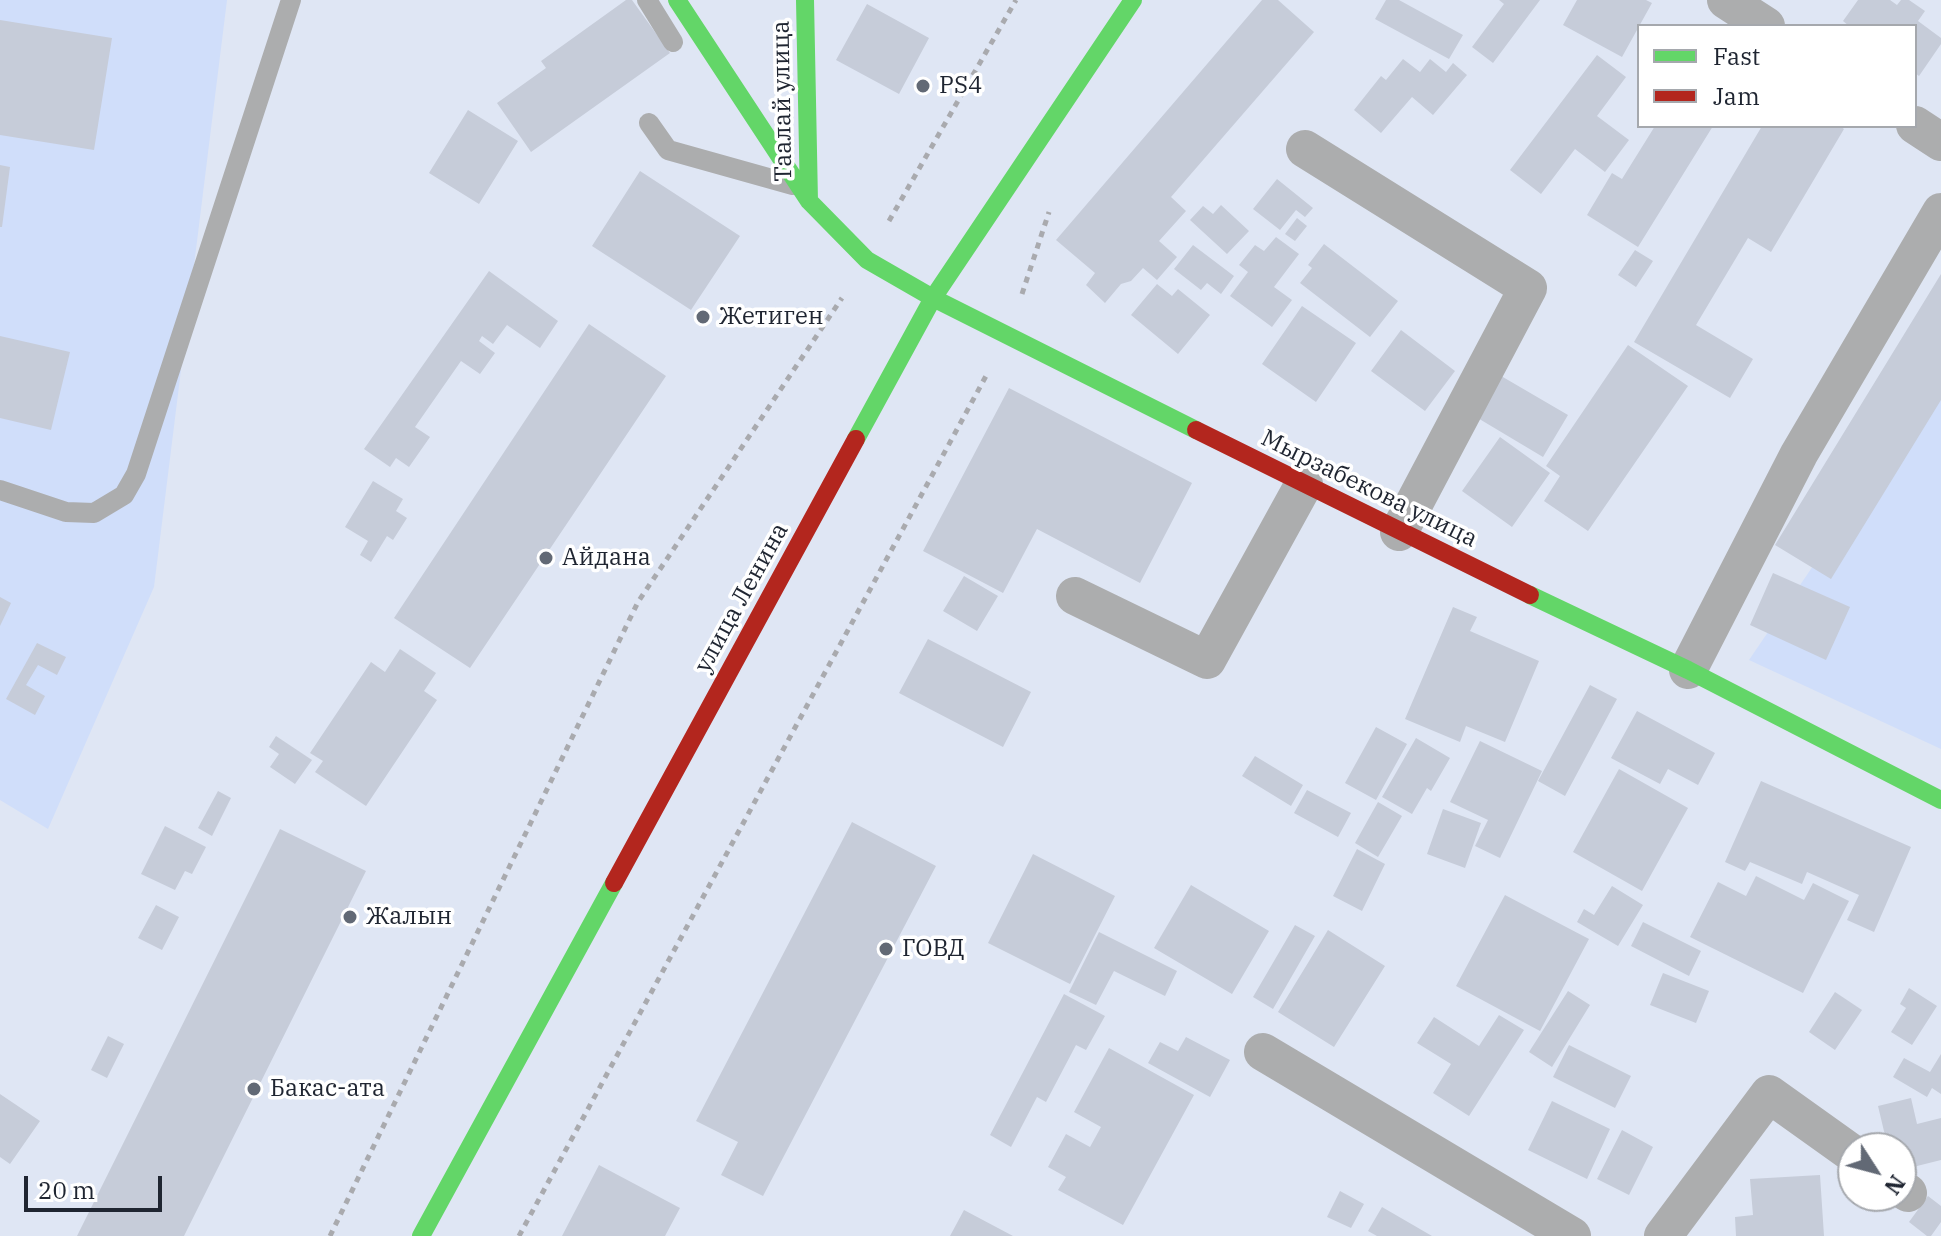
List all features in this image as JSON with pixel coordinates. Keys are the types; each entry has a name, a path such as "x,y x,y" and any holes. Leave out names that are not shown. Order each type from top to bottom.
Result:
{"street":[{"name":"Мырзабекова улица","path":"677,0 805,194 867,260 1008,336 1399,532 1688,670 1941,800"},
{"name":"Таалай улица","path":"805,0 805,194"},
{"name":"улица Ленина","path":"421,1236 933,298 1133,0"},
{"path":"1726,0 1763,24"},
{"path":"1917,126 1941,142"},
{"path":"1305,149 1528,288 1399,532"},
{"path":"1688,670 1799,454 1941,212"},
{"path":"1075,596 1207,660 1304,484"},
{"path":"1263,1052 1572,1236"},
{"path":"1663,1236 1769,1094 1837,1143"}],"lane":[{"path":"0,490 66,512 80,513 94,513 124,495 136,474 291,0"},
{"path":"647,0 673,42"},
{"path":"649,123 668,150 805,194"}],"path":[{"path":"330,1236 638,602 867,260 1016,0"},
{"path":"519,1236 1008,336 1053,203"}],"shaded area":[{"path":"0,0 227,0 154,587 48,829 0,800"},
{"path":"1941,378 1941,749 1749,660"}],"building":[{"path":"626,0 632,0 670,53 531,152 497,103 546,68 541,61"},
{"path":"1262,0 1278,0 1314,32 1171,197 1186,211 1159,241 1177,257 1157,280 1143,268 1131,281 1121,284 1105,303 1086,285 1095,273 1056,240"},
{"path":"1386,0 1399,0 1463,35 1449,59 1375,19"},
{"path":"1499,0 1540,0 1493,63 1472,47 1504,4"},
{"path":"1577,0 1646,0 1652,3 1640,24 1637,24 1637,30 1622,57 1563,25"},
{"path":"1858,0 1890,0 1897,5 1901,0 1909,0 1925,11 1918,21 1941,38 1941,44 1919,76 1917,24 1847,24 1843,21"},
{"path":"867,4 929,38 899,94 836,60"},
{"path":"0,20 112,38 94,150 0,135"},
{"path":"1597,55 1626,77 1597,116 1629,140 1605,172 1575,149 1541,194 1510,170"},
{"path":"1403,59 1420,72 1430,59 1446,72 1453,63 1467,75 1433,115 1412,97 1381,133 1354,110 1381,76 1386,80"},
{"path":"468,110 518,141 479,204 429,173"},
{"path":"1654,128 1712,128 1638,247 1587,215 1612,173 1622,179"},
{"path":"1761,128 1844,129 1771,252 1748,238 1696,325 1753,359 1730,398 1634,342"},
{"path":"0,165 10,167 2,227 0,227"},
{"path":"640,171 740,236 691,310 592,246"},
{"path":"1277,179 1313,208 1305,217 1296,210 1280,230 1253,209"},
{"path":"1221,205 1249,231 1227,254 1190,220 1203,206 1213,214"},
{"path":"1297,218 1307,226 1295,241 1285,234"},
{"path":"1276,237 1299,254 1274,287 1292,300 1272,327 1230,296 1248,272 1239,265 1255,245 1264,251"},
{"path":"1324,244 1398,301 1370,337 1300,283 1312,268 1308,265"},
{"path":"1193,245 1234,276 1221,294 1207,283 1201,290 1174,269"},
{"path":"1635,250 1653,261 1636,287 1618,275"},
{"path":"489,271 558,321 540,348 507,325 493,344 482,336 479,341 495,353 480,374 461,361 415,427 430,437 409,467 396,458 390,467 364,449"},
{"path":"1941,274 1941,400 1831,579 1775,545"},
{"path":"1157,284 1172,296 1178,289 1210,315 1178,354 1131,315"},
{"path":"1302,306 1356,343 1316,402 1262,364"},
{"path":"589,324 666,376 470,668 394,618"},
{"path":"1401,330 1455,371 1425,411 1371,371"},
{"path":"0,336 70,352 51,430 0,418"},
{"path":"1628,345 1688,386 1588,531 1544,501 1560,476 1546,466"},
{"path":"1496,373 1568,415 1543,457 1471,414"},
{"path":"1009,388 1192,483 1140,583 1037,529 1003,593 923,551"},
{"path":"1500,437 1550,473 1512,527 1462,491"},
{"path":"373,481 403,499 396,511 407,518 393,540 387,536 371,562 360,555 368,541 345,527"},
{"path":"1773,573 1850,607 1826,660 1750,625"},
{"path":"964,576 998,596 977,631 943,611"},
{"path":"0,597 11,603 0,626"},
{"path":"1453,607 1477,617 1470,631 1539,661 1505,742 1466,726 1460,742 1405,719"},
{"path":"928,639 1031,692 1003,747 899,693"},
{"path":"37,643 66,657 57,675 38,665 26,685 45,696 35,715 6,699"},
{"path":"400,649 436,673 424,691 437,700 366,806 315,772 323,761 310,753 371,662 385,672"},
{"path":"1590,685 1617,699 1565,796 1538,781"},
{"path":"1637,711 1715,753 1698,785 1668,769 1660,784 1611,758"},
{"path":"1376,727 1407,744 1376,800 1345,783"},
{"path":"276,736 312,760 295,784 270,767 279,754 269,747"},
{"path":"1416,738 1450,758 1431,791 1427,788 1412,814 1382,797"},
{"path":"1480,741 1542,771 1500,858 1475,846 1488,820 1450,802"},
{"path":"1255,756 1303,785 1291,806 1242,776"},
{"path":"1619,769 1688,808 1642,891 1573,852"},
{"path":"1761,781 1911,847 1874,932 1847,920 1859,895 1807,872 1802,884 1750,862 1745,871 1725,862"},
{"path":"1307,790 1351,813 1338,837 1294,813"},
{"path":"218,791 231,798 212,836 198,828"},
{"path":"1378,802 1402,816 1378,857 1355,843"},
{"path":"1443,809 1481,823 1465,868 1427,854"},
{"path":"852,822 936,866 763,1196 721,1175 738,1142 696,1121"},
{"path":"165,826 206,847 192,874 185,871 175,890 141,874"},
{"path":"280,829 366,871 184,1236 77,1236"},
{"path":"1357,849 1385,864 1362,911 1333,896"},
{"path":"1033,854 1115,896 1070,984 988,943"},
{"path":"1756,876 1804,900 1813,883 1849,901 1803,993 1690,937 1718,882 1746,896"},
{"path":"1191,885 1269,931 1232,994 1154,948"},
{"path":"1612,886 1643,905 1618,946 1577,922 1584,909 1594,915"},
{"path":"1505,895 1589,939 1540,1031 1456,986"},
{"path":"156,905 179,917 162,950 138,938"},
{"path":"1643,922 1701,951 1689,976 1631,946"},
{"path":"1295,925 1315,936 1273,1009 1253,997"},
{"path":"1328,930 1385,966 1334,1047 1278,1012"},
{"path":"1099,932 1177,971 1165,996 1114,971 1096,1005 1069,992"},
{"path":"1663,973 1709,991 1696,1023 1650,1005"},
{"path":"1909,988 1937,1006 1912,1045 1891,1032 1906,1008 1900,1004"},
{"path":"1568,991 1590,1005 1552,1067 1529,1052"},
{"path":"1835,992 1862,1010 1835,1050 1809,1032"},
{"path":"1064,994 1105,1016 1086,1050 1076,1045 1046,1102 1037,1097 1011,1147 990,1135"},
{"path":"1499,1015 1524,1030 1469,1116 1433,1093 1451,1064 1417,1043 1434,1017 1479,1046"},
{"path":"108,1036 124,1044 107,1078 91,1070"},
{"path":"1186,1037 1230,1060 1210,1097 1148,1063 1160,1042 1178,1051"},
{"path":"1569,1045 1631,1076 1615,1108 1553,1077"},
{"path":"1109,1048 1194,1095 1123,1225 1058,1190 1066,1177 1048,1167 1066,1134 1090,1147 1101,1127 1074,1112"},
{"path":"1941,1054 1941,1094 1932,1088 1927,1097 1893,1077 1904,1058 1930,1072"},
{"path":"0,1094 40,1121 10,1164 0,1157"},
{"path":"1911,1098 1917,1124 1941,1118 1941,1160 1917,1166 1917,1132 1884,1132 1878,1106"},
{"path":"1552,1101 1610,1129 1587,1179 1528,1150"},
{"path":"1622,1130 1653,1147 1629,1195 1597,1179"},
{"path":"599,1165 680,1208 665,1236 562,1236"},
{"path":"1820,1175 1824,1236 1736,1236 1735,1217 1753,1215 1750,1179"},
{"path":"1340,1191 1364,1204 1351,1228 1327,1217"},
{"path":"1928,1196 1941,1206 1941,1222 1931,1236 1909,1222"},
{"path":"1382,1207 1432,1236 1377,1236 1368,1231"},
{"path":"964,1210 1013,1236 950,1236"}],"traffic: fast":[{"path":"677,0 809,201 867,260 933,298 1196,430"},
{"path":"805,0 809,201"},
{"path":"856,439 933,298 1133,0"},
{"path":"1530,595 1688,670 1941,800"},
{"path":"421,1236 614,883"}],"traffic: jam":[{"path":"1196,430 1530,595"},
{"path":"614,883 856,439"}],"place":[{"name":"PS4","path":"923,86"},
{"name":"Жетиген","path":"703,317"},
{"name":"Айдана","path":"546,558"},
{"name":"Жалын","path":"350,917"},
{"name":"ГОВД","path":"886,949"},
{"name":"Бакас-ата","path":"254,1089"}]}
